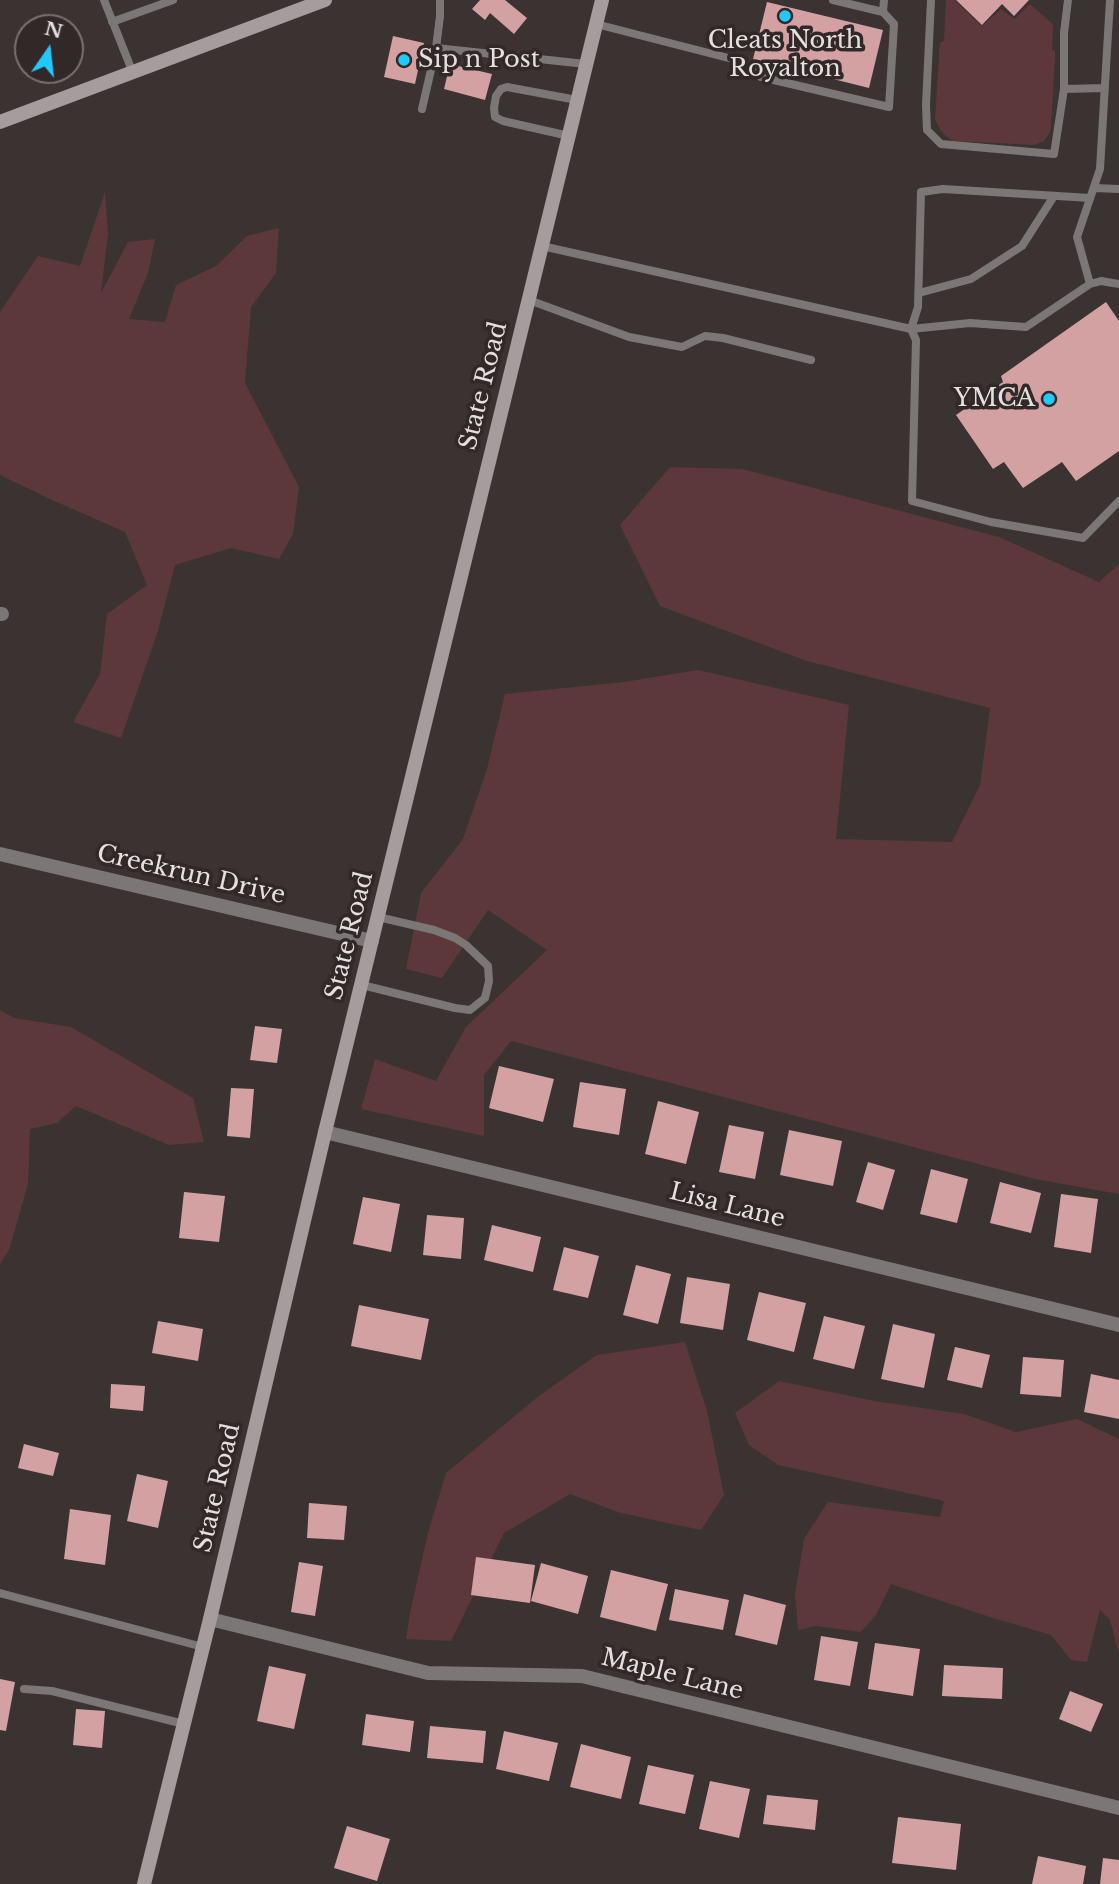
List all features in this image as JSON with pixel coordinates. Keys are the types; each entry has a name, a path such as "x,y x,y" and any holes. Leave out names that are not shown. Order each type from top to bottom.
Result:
{"main road":[{"path":"0,122 325,0"},
{"name":"State Road","path":"144,1884 602,0"}],"street":[{"name":"Creekrun Drive","path":"0,854 372,941"},
{"name":"Lisa Lane","path":"325,1132 1119,1325"},
{"name":"Maple Lane","path":"210,1619 428,1673 582,1676 1119,1808"}],"lane":[{"path":"104,0 133,72"},
{"path":"112,22 173,0"},
{"path":"422,109 436,48 440,0"},
{"path":"596,24 740,61 761,77 889,107 894,24 883,12 833,0"},
{"path":"883,12 884,0"},
{"path":"931,0 927,130 941,144 1054,154 1064,89 1068,0"},
{"path":"1090,284 1077,237 1100,169 1110,0"},
{"path":"1109,10 1119,11"},
{"path":"436,48 586,64"},
{"path":"569,136 495,117 496,96 507,86 577,100"},
{"path":"1064,89 1105,88"},
{"path":"1094,187 1119,189"},
{"path":"1090,198 943,189 921,192 918,307 911,329 916,340 912,501 991,522 1083,538 1119,501"},
{"path":"919,293 971,279 1022,246 1054,195"},
{"path":"542,246 911,329 971,323 1026,327 1090,284 1101,281 1119,284"},
{"path":"529,300 629,337 682,347 705,336 723,338 811,360"},
{"path":"362,985 470,1010 485,998 489,981 488,965 466,945 434,930 378,918"},
{"path":"0,1593 203,1647"},
{"path":"24,1689 52,1691 184,1724"}],"shaded area":[{"path":"946,0 954,0 982,26 1001,9 1015,19 1030,4 1053,24 1052,50 1055,51 1055,58 1051,125 1044,141 1035,145 954,141 941,131 935,119"},
{"path":"105,192 108,233 101,293 128,242 155,239 148,273 129,319 165,322 176,285 216,266 247,236 279,228 276,273 251,307 245,383 299,487 293,534 279,559 231,548 175,565 157,634 121,738 73,722 100,674 107,614 147,585 125,532 0,475 0,312 38,256 80,266"},
{"path":"670,467 742,469 999,537 1099,582 1119,564 1119,1194 1035,1179 511,1041 484,1075 484,1136 361,1109 375,1059 436,1081 466,1027 547,950 488,910 442,978 406,969 421,893 463,839 487,769 505,694 624,682 698,670 849,705 836,839 952,842 980,785 990,708 807,661 660,606 620,525"},
{"path":"0,1010 14,1018 71,1027 193,1098 204,1142 169,1145 76,1106 57,1123 30,1129 28,1184 9,1250 0,1264"},
{"path":"685,1342 707,1411 724,1495 701,1530 621,1513 570,1494 504,1533 451,1641 406,1639 428,1533 446,1473 540,1395 597,1355"},
{"path":"779,1381 874,1401 964,1414 1016,1432 1077,1419 1119,1439 1119,1654 1110,1620 1100,1610 1087,1662 1071,1660 1051,1635 891,1584 876,1615 861,1632 816,1626 798,1630 795,1594 804,1539 828,1502 940,1517 944,1501 778,1465 749,1445 735,1413"}],"building":[{"path":"480,0 505,0 527,18 514,34 490,13 485,20 472,9"},
{"path":"956,0 1029,0 1014,16 1002,4 982,25"},
{"path":"767,2 883,30 869,88 753,59"},
{"name":"Sip n Post","path":"393,36 424,43 415,84 384,77"},
{"path":"450,64 492,74 485,100 444,89"},
{"name":"YMCA","path":"1106,302 1119,321 1119,451 1076,481 1062,462 1023,488 1004,462 993,469 956,415 1003,382 1001,376"},
{"path":"255,1026 282,1029 277,1063 250,1060"},
{"path":"499,1066 554,1079 543,1122 489,1108"},
{"path":"580,1082 626,1089 619,1135 573,1127"},
{"path":"231,1088 254,1089 250,1138 227,1136"},
{"path":"658,1101 699,1112 686,1164 645,1154"},
{"path":"729,1125 764,1132 755,1179 719,1172"},
{"path":"789,1130 842,1141 833,1186 780,1175"},
{"path":"868,1162 895,1170 883,1210 856,1202"},
{"path":"931,1169 968,1179 957,1223 920,1214"},
{"path":"1000,1182 1041,1193 1031,1233 990,1223"},
{"path":"184,1192 225,1196 219,1242 179,1238"},
{"path":"1061,1194 1098,1199 1091,1253 1054,1247"},
{"path":"363,1197 400,1204 391,1252 353,1244"},
{"path":"427,1215 464,1218 461,1259 423,1255"},
{"path":"492,1225 541,1237 533,1272 484,1260"},
{"path":"564,1247 599,1256 588,1298 553,1290"},
{"path":"636,1265 671,1274 658,1324 623,1315"},
{"path":"687,1277 730,1284 723,1330 680,1323"},
{"path":"759,1292 806,1303 794,1352 747,1340"},
{"path":"359,1305 429,1319 421,1360 351,1346"},
{"path":"824,1316 865,1326 854,1369 813,1359"},
{"path":"158,1321 203,1329 198,1361 152,1353"},
{"path":"893,1324 935,1334 924,1388 881,1379"},
{"path":"955,1347 990,1355 982,1388 947,1380"},
{"path":"1023,1357 1064,1360 1061,1397 1020,1394"},
{"path":"1091,1374 1119,1380 1119,1419 1084,1412"},
{"path":"111,1384 145,1386 143,1411 110,1408"},
{"path":"24,1444 59,1453 53,1476 18,1468"},
{"path":"137,1474 168,1481 158,1528 127,1521"},
{"path":"309,1503 347,1506 344,1540 307,1538"},
{"path":"70,1509 111,1515 105,1565 64,1559"},
{"path":"476,1557 535,1565 530,1603 471,1595"},
{"path":"299,1562 323,1566 315,1616 291,1612"},
{"path":"541,1563 588,1576 578,1614 531,1601"},
{"path":"611,1570 668,1584 656,1631 600,1617"},
{"path":"675,1589 729,1600 723,1630 669,1620"},
{"path":"744,1594 786,1605 777,1645 735,1635"},
{"path":"821,1636 858,1642 850,1686 814,1680"},
{"path":"875,1643 920,1649 913,1696 868,1689"},
{"path":"944,1665 1003,1668 1002,1699 942,1696"},
{"path":"269,1666 306,1674 294,1729 257,1721"},
{"path":"0,1679 15,1682 6,1731 0,1730"},
{"path":"1070,1691 1103,1704 1091,1732 1059,1719"},
{"path":"76,1709 105,1711 102,1748 73,1745"},
{"path":"366,1714 414,1721 410,1752 362,1745"},
{"path":"430,1726 486,1731 483,1763 427,1758"},
{"path":"504,1731 558,1743 549,1781 496,1769"},
{"path":"581,1744 631,1757 621,1799 570,1787"},
{"path":"648,1765 694,1775 685,1814 639,1804"},
{"path":"710,1781 750,1789 739,1838 699,1829"},
{"path":"767,1795 818,1800 815,1830 763,1824"},
{"path":"898,1817 961,1824 956,1870 892,1863"},
{"path":"347,1826 390,1839 377,1881 334,1868"},
{"path":"1038,1856 1086,1866 1083,1884 1032,1884"},
{"path":"1103,1858 1119,1860 1119,1884 1100,1884"}],"place":[{"name":"Cleats North Royalton","path":"785,16"},
{"name":"Sip n Post","path":"404,60"},
{"name":"YMCA","path":"1049,399"}]}
